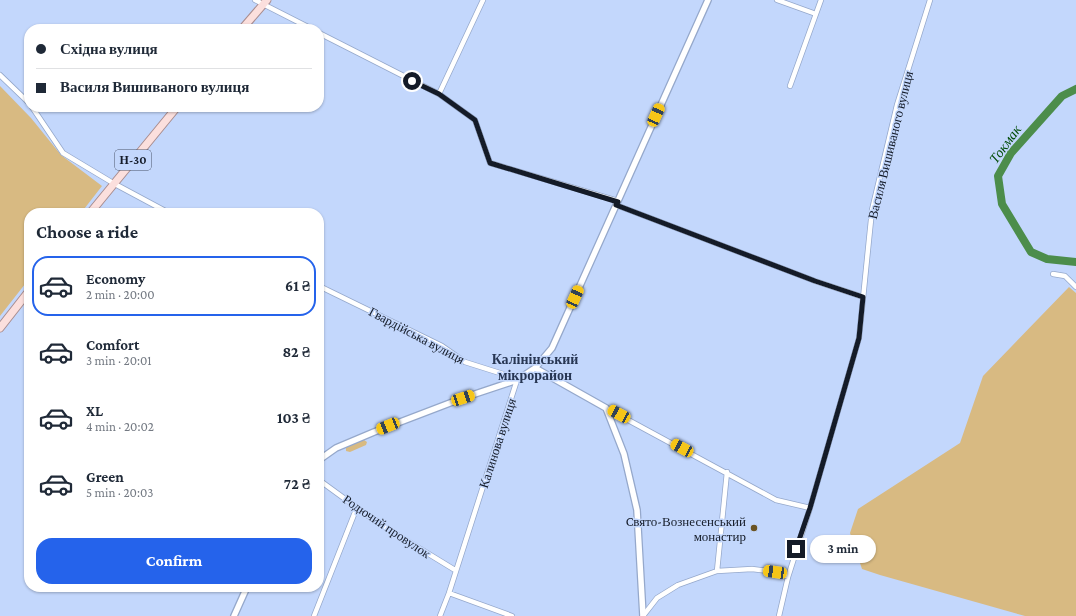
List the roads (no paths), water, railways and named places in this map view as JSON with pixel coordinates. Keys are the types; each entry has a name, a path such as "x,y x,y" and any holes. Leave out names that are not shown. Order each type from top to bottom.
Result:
{"main road":[{"path":"246,24 265,2"},
{"name":"Н-30","path":"94,208 173,112"},
{"path":"0,328 24,297"}],"street":[{"path":"255,0 265,2 303,24"},
{"path":"439,94 483,0"},
{"name":"Калинова вулиця","path":"440,616 449,593 455,570 517,380 536,368 552,348 708,0"},
{"path":"777,0 816,14"},
{"path":"790,86 821,0"},
{"name":"Василя Вишиваного вулиця","path":"779,616 788,578 810,508 859,338 872,210 897,105 930,0"},
{"path":"324,36 439,94 475,120 490,163 617,203 815,281 863,297"},
{"path":"0,75 24,98"},
{"path":"35,112 63,153 113,183 160,208"},
{"path":"1053,274 1065,276 1076,287"},
{"name":"Гвардійська вулиця","path":"324,288 442,346 465,362 517,380"},
{"path":"536,368 606,408 727,472 776,500 810,508"},
{"path":"324,456 336,448 374,432 463,398 517,380"},
{"path":"606,408 624,454 637,510 643,616"},
{"path":"717,571 727,472"},
{"name":"Родючий провулок","path":"324,484 378,523 455,570"},
{"path":"324,591 357,507"},
{"path":"643,616 657,598 678,585 717,571 752,568 775,572 788,578"},
{"path":"234,616 245,592"},
{"path":"314,616 323,592"},
{"path":"449,593 512,616"}],"waterway":[{"name":"Токмак","path":"1076,89 1062,96 1011,153 998,176 1002,204 1031,252 1047,259 1076,262"}],"place":[{"name":"Cвято-Вознесенський монастир","path":"754,528"}],"district":[{"name":"Калінінський мікрорайон","path":"535,368"}]}
